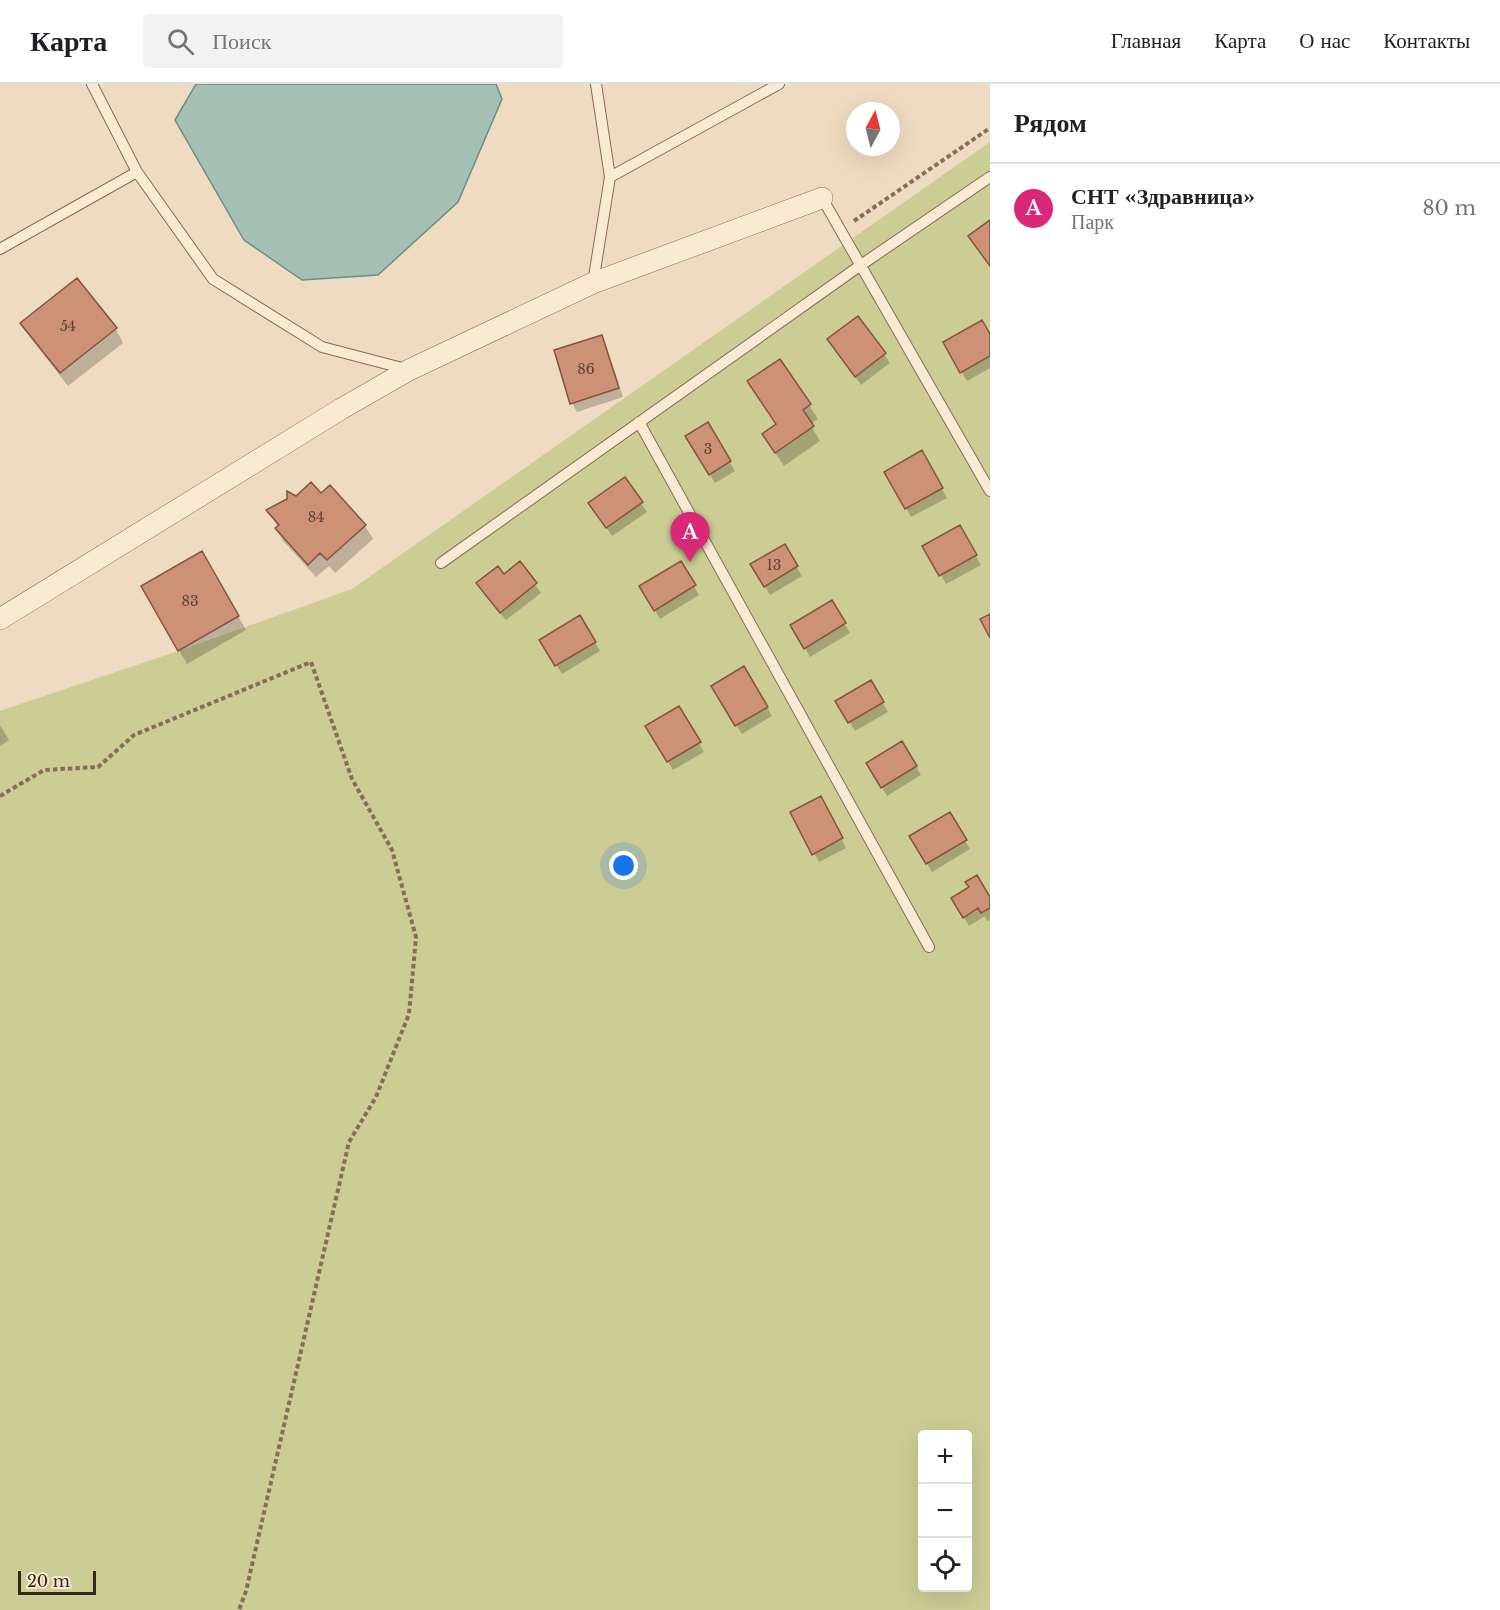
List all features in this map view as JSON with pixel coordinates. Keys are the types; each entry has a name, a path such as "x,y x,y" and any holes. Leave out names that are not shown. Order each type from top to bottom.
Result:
{"street":[{"path":"0,619 341,409 409,370 593,283 822,198"}],"lane":[{"path":"92,84 137,172 213,279 322,346 409,370"},
{"path":"593,283 610,177 596,84"},
{"path":"610,177 779,84"},
{"path":"0,249 137,172"},
{"path":"441,562 861,265 990,177"},
{"path":"822,198 990,490"},
{"path":"639,422 929,947"}],"path":[{"path":"841,230 990,128"},
{"path":"0,796 44,770 98,767 134,735 311,662 352,780 392,850 416,937 409,1014 376,1097 349,1143 246,1591 239,1610"}],"green space":[{"path":"990,142 990,1610 0,1610 0,711 352,589"}],"shaded area":[{"path":"196,84 496,84 502,99 458,202 378,275 302,280 244,240 175,120"}],"building":[{"path":"990,220 990,266 968,236"},
{"path":"77,278 117,328 60,373 20,323"},
{"path":"858,316 886,353 855,377 827,339"},
{"path":"982,320 990,334 990,356 960,373 943,342"},
{"path":"602,335 619,388 570,404 554,350"},
{"path":"780,359 811,404 803,410 814,426 775,453 762,434 776,424 747,381"},
{"path":"708,422 731,461 709,475 685,436"},
{"path":"922,450 943,488 905,509 884,472"},
{"path":"625,477 643,502 606,528 588,503"},
{"path":"311,482 321,493 330,485 366,525 327,560 320,553 308,565 275,528 279,525 266,510 287,499 287,491 296,496"},
{"path":"960,525 977,555 939,576 922,546"},
{"path":"785,544 798,566 764,587 750,564"},
{"path":"202,551 239,616 178,651 141,586"},
{"path":"520,561 537,583 500,613 476,583 498,566 504,574"},
{"path":"681,561 696,585 654,611 639,586"},
{"path":"832,600 846,623 804,649 790,625"},
{"path":"990,614 990,638 980,619"},
{"path":"580,615 596,642 555,666 539,640"},
{"path":"744,666 768,707 735,726 711,686"},
{"path":"871,680 884,702 848,723 835,701"},
{"path":"679,706 701,742 667,762 645,726"},
{"path":"902,741 917,766 881,788 866,763"},
{"path":"821,796 843,838 812,855 790,812"},
{"path":"950,812 967,840 926,864 909,836"},
{"path":"977,875 990,897 990,908 981,913 978,908 963,918 951,898 969,887 965,882"}],"place":[{"name":"СНТ «Здравница»","path":"690,562"}]}
